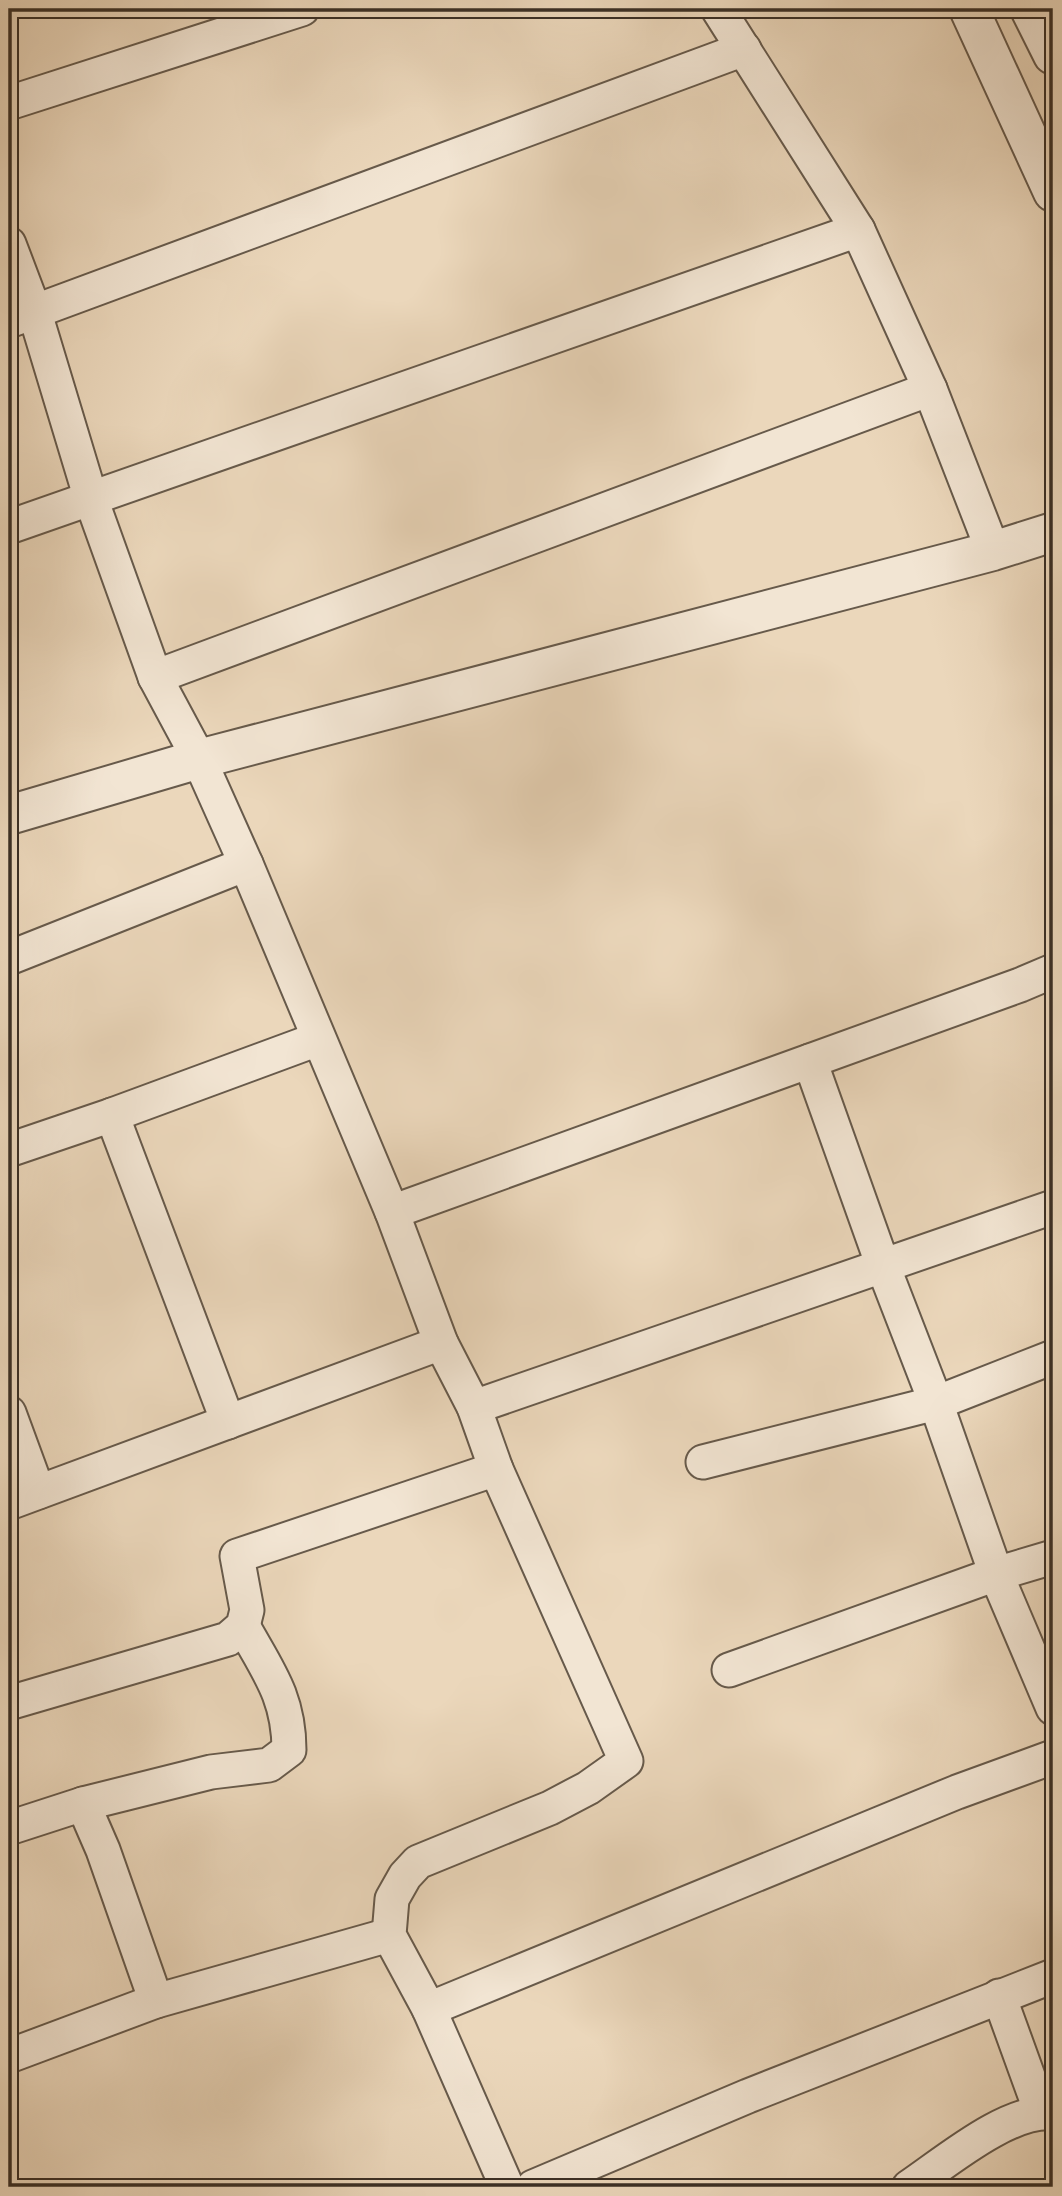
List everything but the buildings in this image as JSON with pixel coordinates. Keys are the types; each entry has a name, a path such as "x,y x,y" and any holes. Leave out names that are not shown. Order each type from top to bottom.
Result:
{"street":[{"path":"9,103 302,9"},
{"path":"719,9 858,230 930,389 993,551"},
{"path":"969,9 1053,192"},
{"path":"1030,9 1053,55"},
{"path":"21,315 744,49"},
{"path":"9,527 858,230"},
{"path":"9,244 21,315 155,677 199,759 246,864 392,1212 441,1343 474,1407 496,1469 626,1761 588,1788 550,1808 418,1862 405,1876 393,1899 389,1935 429,2009 507,2187"},
{"path":"155,677 930,389"},
{"path":"9,815 199,759 993,551 1053,532"},
{"path":"9,958 246,864"},
{"path":"392,1212 1053,971"},
{"path":"9,1150 318,1039"},
{"path":"810,1061 996,1574 1053,1708"},
{"path":"112,1115 228,1422"},
{"path":"474,1407 1053,1208"},
{"path":"9,1413 23,1498 441,1343"},
{"path":"703,1462 936,1403 1053,1357"},
{"path":"9,1703 228,1639 243,1626 247,1609 237,1556 496,1469"},
{"path":"729,1671 996,1574 1053,1557"},
{"path":"9,1828 83,1804 211,1772 269,1765 289,1750 289,1729 282,1696 243,1626"},
{"path":"429,2009 957,1792 1053,1757"},
{"path":"83,1804 103,1850 156,2001"},
{"path":"9,2056 156,2001 389,1935"},
{"path":"533,2187 748,2096 1053,1976"},
{"path":"909,2187 992,2131 1016,2118 1047,2112 999,1996"}]}
